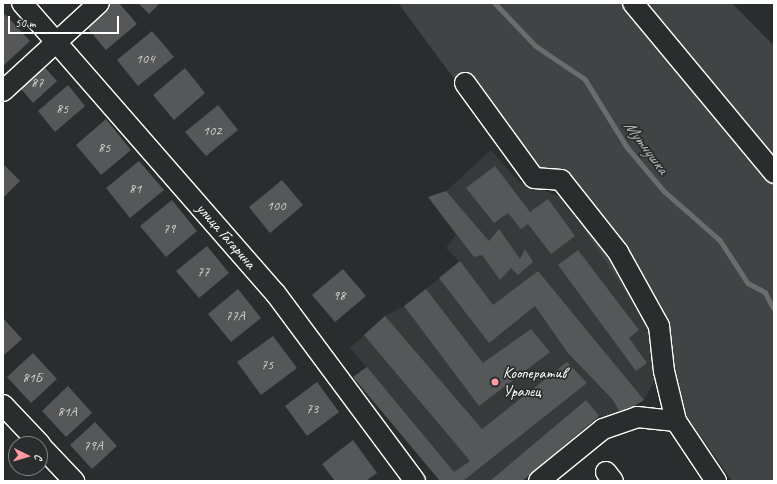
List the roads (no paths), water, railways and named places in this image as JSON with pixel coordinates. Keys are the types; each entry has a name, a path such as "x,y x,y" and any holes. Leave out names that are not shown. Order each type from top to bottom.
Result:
{"street":[{"name":"улица Гагарина","path":"22,3 58,41 276,294 415,481"},
{"path":"3,91 99,3"},
{"path":"633,3 774,173"},
{"path":"465,84 534,178 561,180 618,252 659,326 664,372 676,421 716,481"},
{"path":"3,405 32,436"},
{"path":"539,481 603,429 637,417 676,421"},
{"path":"48,453 74,481"}],"waterway":[{"name":"Мутнушка","path":"495,3 536,46 585,79 627,147 664,191 720,240 748,283 765,292 774,309"}],"place":[{"name":"Кооператив Уралец","path":"495,382"}]}
